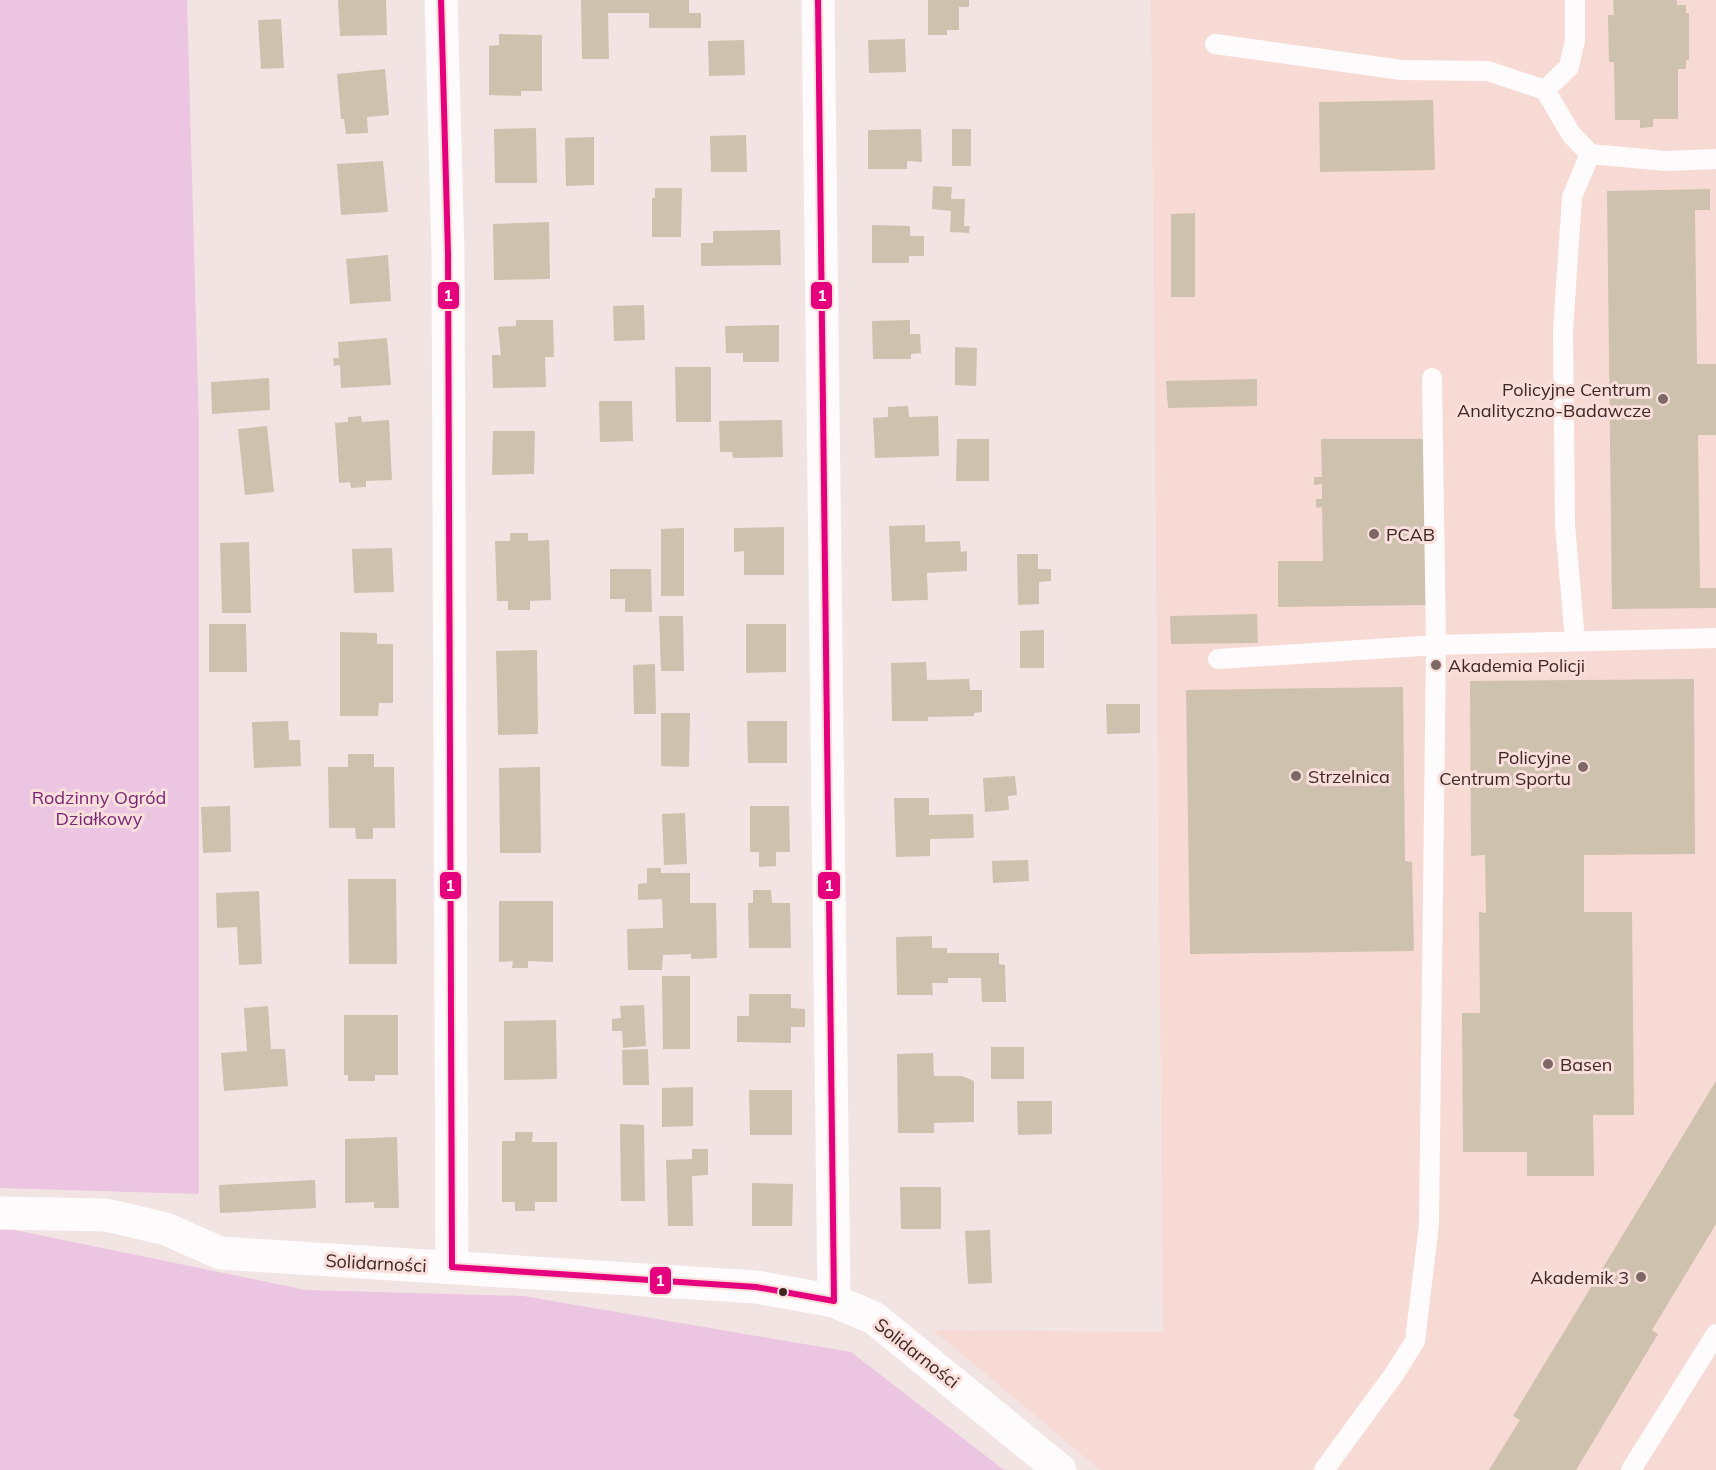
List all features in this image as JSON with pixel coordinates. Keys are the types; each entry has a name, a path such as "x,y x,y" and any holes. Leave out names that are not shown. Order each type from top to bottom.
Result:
{"street":[{"path":"441,0 448,253 452,1267"},
{"path":"818,0 834,1301"},
{"name":"Solidarności","path":"0,1213 106,1215 166,1229 220,1253 756,1287 834,1301 874,1318 1060,1470"}],"lane":[{"path":"1545,90 1569,67 1575,40 1575,0"},
{"path":"1215,44 1401,70 1488,71 1545,90 1571,134 1590,154 1666,161 1716,159"},
{"path":"1575,641 1565,525 1563,331 1572,197 1590,154"},
{"path":"1324,1470 1395,1373 1414,1341 1429,1224 1436,645 1432,378"},
{"path":"1218,659 1436,645 1716,638"},
{"path":"1631,1470 1716,1334"}],"shaded area":[{"name":"Akademia Policji","path":"1151,0 1716,0 1716,1470 1100,1470 933,1330 1163,1332"}],"green space":[{"name":"Rodzinny Ogród Działkowy","path":"0,0 187,0 199,427 199,1194 0,1188"},
{"path":"0,1227 306,1290 523,1296 851,1352 1004,1470 0,1470"}],"building":[{"path":"338,0 386,0 387,35 340,36"},
{"path":"581,0 689,0 689,13 701,13 701,28 649,28 649,13 608,13 609,59 582,59"},
{"path":"928,0 969,0 969,7 959,7 959,30 947,30 947,35 928,35"},
{"path":"1613,0 1677,0 1677,5 1686,5 1686,13 1689,13 1689,60 1686,60 1686,69 1678,69 1678,119 1653,119 1653,127 1640,128 1640,120 1615,120 1614,62 1609,62 1608,15 1614,15"},
{"path":"281,19 284,68 261,69 258,20"},
{"path":"499,34 542,35 542,91 521,91 521,96 489,95 489,46 499,45"},
{"path":"905,39 906,72 869,73 868,40"},
{"path":"744,40 745,75 709,76 708,41"},
{"path":"385,69 389,115 367,117 368,133 346,134 344,119 341,119 337,74"},
{"path":"1433,100 1435,170 1320,172 1319,102"},
{"path":"536,128 537,183 495,183 494,129"},
{"path":"921,129 922,162 907,161 907,169 868,169 868,130"},
{"path":"952,129 971,129 971,166 952,166"},
{"path":"746,135 747,172 711,172 710,136"},
{"path":"594,137 594,185 566,186 565,138"},
{"path":"383,161 388,212 341,215 337,164"},
{"path":"933,186 952,187 951,199 965,199 964,226 970,226 969,233 950,232 951,211 932,209"},
{"path":"655,188 682,188 681,237 652,237 652,198 655,198"},
{"name":"Policyjne Centrum Analityczno-Badawcze","path":"1710,189 1710,210 1695,210 1697,364 1716,364 1716,435 1698,435 1700,588 1716,588 1716,608 1612,609 1607,191"},
{"path":"1195,213 1195,297 1171,297 1171,214"},
{"path":"549,222 550,279 494,280 493,224"},
{"path":"872,225 910,226 910,236 924,236 924,256 909,256 909,263 872,263"},
{"path":"780,230 781,265 701,266 701,243 713,243 713,231"},
{"path":"388,255 391,301 350,304 346,259"},
{"path":"644,305 645,340 614,341 613,306"},
{"path":"516,320 553,320 554,357 545,357 546,387 493,388 492,355 501,355 498,327 516,326"},
{"path":"910,320 910,334 920,334 921,353 911,354 911,359 873,359 872,321"},
{"path":"779,325 779,362 743,362 743,353 726,353 725,326"},
{"path":"387,338 391,385 341,388 340,365 334,366 333,358 339,358 338,342"},
{"path":"955,347 977,348 976,386 955,385"},
{"path":"675,367 711,367 711,422 676,422"},
{"path":"269,378 270,410 212,414 211,382"},
{"path":"1257,379 1257,406 1168,408 1166,381"},
{"path":"599,401 632,401 633,441 600,442"},
{"path":"908,406 909,417 938,416 939,456 875,458 873,418 888,417 888,407"},
{"path":"361,416 362,422 389,420 392,480 366,481 366,487 351,488 350,482 339,483 335,423 348,422 348,417"},
{"path":"782,420 783,457 733,458 732,452 720,452 719,421"},
{"path":"267,426 274,492 245,495 238,429"},
{"path":"493,431 535,431 534,474 492,475"},
{"path":"957,439 989,439 989,481 956,481"},
{"name":"PCAB","path":"1321,439 1426,439 1427,605 1278,607 1278,561 1323,561 1322,507 1316,508 1316,499 1322,499 1322,484 1314,485 1314,477 1322,477"},
{"path":"925,525 925,542 960,541 961,552 967,551 967,571 927,573 928,600 892,601 889,526"},
{"path":"784,527 784,575 744,575 744,551 734,552 734,528"},
{"path":"684,528 684,596 661,596 661,529"},
{"path":"510,533 528,533 528,541 549,540 551,600 530,601 530,610 508,610 508,601 497,601 495,541 510,541"},
{"path":"249,542 251,613 222,613 220,543"},
{"path":"392,548 394,592 354,593 352,549"},
{"path":"1017,554 1038,554 1038,569 1051,569 1051,581 1039,582 1039,604 1018,605"},
{"path":"610,569 651,569 652,612 625,612 625,599 610,599"},
{"path":"1257,614 1258,643 1171,644 1170,616"},
{"path":"659,616 683,616 684,671 661,671"},
{"path":"209,624 246,624 247,672 209,672"},
{"path":"746,624 786,624 786,672 746,673"},
{"path":"1044,630 1044,668 1020,668 1020,631"},
{"path":"340,632 377,633 377,644 393,644 393,703 379,703 378,716 340,716"},
{"path":"537,650 538,734 498,735 496,651"},
{"path":"926,662 927,680 969,679 970,690 982,690 982,712 974,713 974,716 928,717 928,721 892,721 891,663"},
{"path":"655,664 656,714 634,714 633,665"},
{"path":"1694,679 1695,854 1584,855 1584,912 1632,912 1634,1115 1593,1115 1594,1176 1527,1176 1527,1152 1463,1152 1462,1013 1480,1013 1479,912 1486,913 1485,855 1471,856 1470,681"},
{"name":"Strzelnica","path":"1403,687 1405,861 1412,862 1414,951 1190,954 1186,690"},
{"path":"1106,704 1140,704 1140,733 1107,734"},
{"path":"661,713 690,713 689,767 661,766"},
{"path":"288,721 289,740 300,740 301,766 254,768 252,722"},
{"path":"747,721 787,721 787,763 748,763"},
{"path":"348,754 374,754 374,767 394,767 395,828 373,828 373,839 356,839 355,828 329,828 328,767 348,767"},
{"path":"540,767 541,853 500,853 499,768"},
{"path":"1015,776 1017,795 1008,796 1009,810 985,812 983,778"},
{"path":"894,798 929,798 929,815 973,814 974,838 930,839 930,856 896,857"},
{"path":"230,806 231,852 203,853 201,807"},
{"path":"750,806 789,806 790,852 776,852 776,866 759,867 759,852 750,852"},
{"path":"685,813 687,864 664,865 662,814"},
{"path":"1028,860 1029,881 993,883 992,861"},
{"path":"647,868 661,868 661,873 690,873 690,903 716,903 717,958 691,959 691,954 663,955 662,970 628,970 627,929 663,928 662,899 638,900 638,884 647,883"},
{"path":"348,879 396,879 397,964 349,964"},
{"path":"753,890 771,890 772,903 790,903 791,948 749,948 748,903 753,903"},
{"path":"259,891 262,964 239,965 237,927 217,928 216,893"},
{"path":"499,901 553,901 553,962 528,961 528,968 512,968 513,961 499,962"},
{"path":"932,936 932,948 947,948 947,953 999,953 999,964 1005,965 1006,1002 982,1002 981,978 948,978 948,983 932,983 933,995 897,995 896,937"},
{"path":"662,976 690,976 690,1049 663,1049"},
{"path":"749,994 791,994 791,1008 805,1009 805,1027 791,1027 791,1043 737,1042 737,1016 749,1016"},
{"path":"644,1005 646,1046 623,1048 622,1031 612,1031 612,1019 621,1018 620,1006"},
{"path":"268,1006 271,1049 285,1049 288,1086 224,1091 221,1053 247,1051 244,1008"},
{"path":"344,1015 398,1015 398,1075 375,1075 375,1081 348,1081 348,1075 344,1075"},
{"path":"556,1020 557,1079 504,1080 504,1021"},
{"path":"991,1047 1024,1047 1024,1079 991,1079"},
{"path":"648,1049 649,1085 623,1085 622,1050"},
{"path":"933,1053 934,1076 962,1076 974,1081 974,1122 934,1123 934,1133 898,1133 897,1054"},
{"name":"Akademik 3","path":"1716,1081 1716,1224 1652,1330 1658,1334 1576,1470 1489,1470 1520,1420 1513,1416"},
{"path":"693,1087 693,1126 662,1127 662,1088"},
{"path":"749,1090 792,1090 792,1135 750,1135"},
{"path":"1017,1101 1052,1101 1052,1134 1018,1135"},
{"path":"620,1124 644,1125 645,1201 621,1201"},
{"path":"515,1132 533,1132 532,1142 557,1142 557,1202 535,1202 535,1211 515,1211 515,1202 502,1202 502,1141 515,1141"},
{"path":"397,1137 399,1208 374,1208 374,1202 345,1203 345,1139"},
{"path":"692,1149 708,1149 708,1175 692,1176 693,1226 668,1226 666,1160 692,1159"},
{"path":"315,1180 316,1208 220,1213 219,1185"},
{"path":"752,1183 793,1184 792,1226 752,1226"},
{"path":"900,1187 941,1187 941,1229 901,1229"},
{"path":"990,1230 992,1283 968,1284 965,1231"}],"transit line":[{"name":"1","path":"441,0 448,253 452,1267 756,1287 834,1301 818,0"}],"place":[{"name":"Policyjne Centrum Analityczno-Badawcze","path":"1663,399"},
{"name":"PCAB","path":"1374,534"},
{"name":"Akademia Policji","path":"1436,665"},
{"name":"Policyjne Centrum Sportu","path":"1583,767"},
{"name":"Strzelnica","path":"1296,776"},
{"name":"Basen","path":"1548,1064"},
{"name":"Akademik 3","path":"1641,1277"}]}
